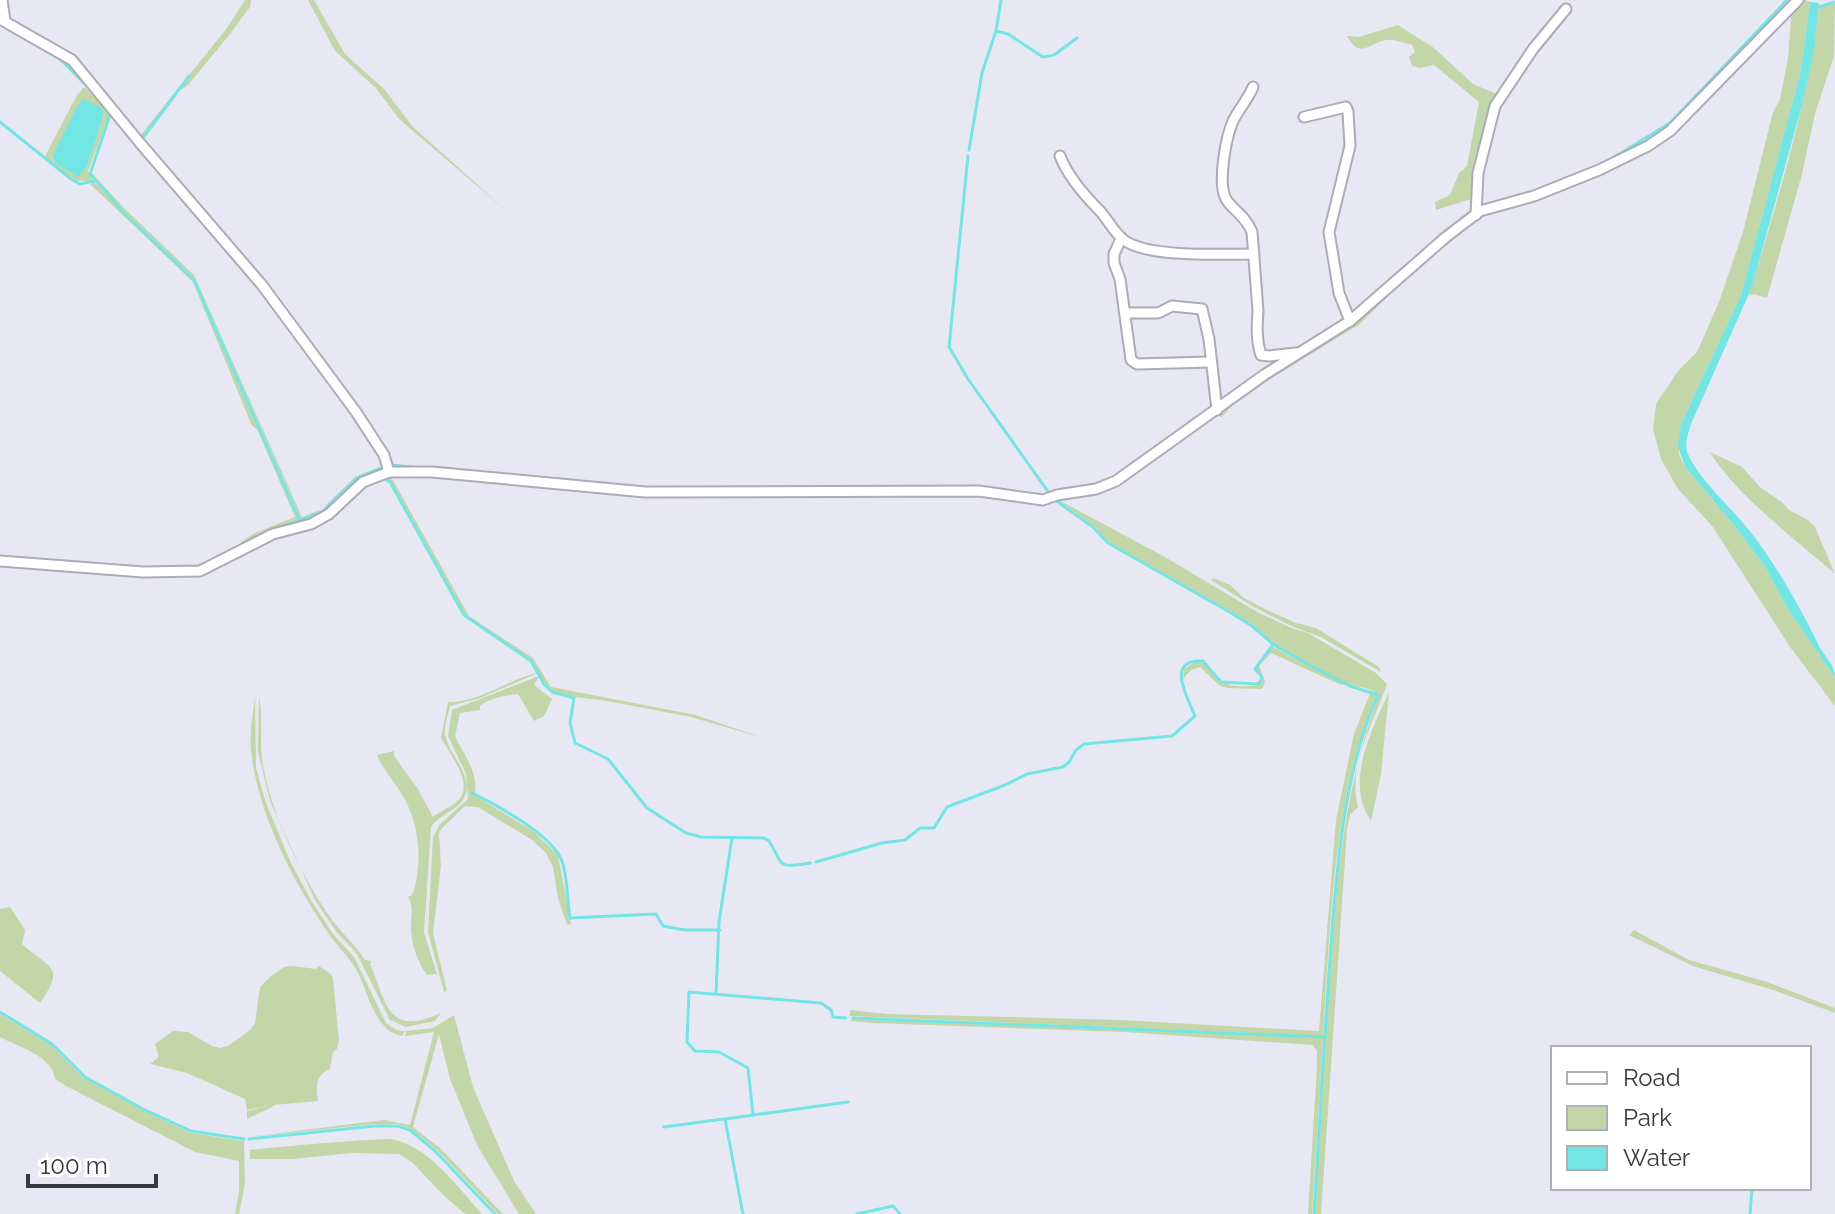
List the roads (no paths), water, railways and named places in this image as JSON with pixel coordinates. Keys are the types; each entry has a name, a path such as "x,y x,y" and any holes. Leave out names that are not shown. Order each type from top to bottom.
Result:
{"street":[{"path":"2,0 2,20 72,60 262,285 356,412 384,455 389,472"},
{"path":"0,561 143,572 200,571 273,534 311,524 329,514 363,482 389,472 432,472 645,492 979,491 1043,500 1105,487 1350,321 1446,237 1476,215 1599,170 1659,139 1679,124 1798,0"},
{"path":"1476,215 1478,173 1495,106 1533,49 1566,9"},
{"path":"1253,87 1232,123 1222,176 1226,200 1240,212 1249,226 1258,311 1255,323 1261,355 1300,353"},
{"path":"1304,117 1346,107 1348,112 1350,146 1329,232 1339,293 1350,321"},
{"path":"1060,156 1075,183 1121,239 1157,251 1254,254"},
{"path":"1121,239 1114,254 1114,263 1126,313 1129,355 1134,363 1211,362"},
{"path":"1126,313 1158,313 1172,306 1202,309 1217,410"}],"water":[{"path":"1810,2 1819,3 1814,51 1752,287 1691,424 1686,446 1699,473 1749,530 1778,571 1832,665 1835,678 1786,606 1765,567 1685,467 1678,446 1681,424 1741,295 1801,70"},
{"path":"82,100 100,107 104,113 87,167 78,177 52,157 77,107"}],"waterway":[{"path":"996,31 1001,0"},
{"path":"1606,162 1670,123 1787,0"},
{"path":"1819,7 1835,2"},
{"path":"969,150 982,73 996,31 1008,34 1043,57 1054,55 1077,38"},
{"path":"46,51 60,59 97,96"},
{"path":"142,139 189,76"},
{"path":"111,112 90,174 125,214 194,280 300,521"},
{"path":"0,122 71,179 80,184 94,181"},
{"path":"968,156 949,347 968,379 1049,493"},
{"path":"238,264 249,276"},
{"path":"286,310 305,336"},
{"path":"322,358 377,437"},
{"path":"387,454 393,465 417,468"},
{"path":"283,527 322,512 357,478 384,467"},
{"path":"383,478 390,482 464,615 531,661 552,692 574,698 570,723 575,743 608,759 647,808 686,833 701,837 764,838 783,864 810,863"},
{"path":"1055,500 1093,527 1108,543 1233,614 1274,645 1350,686 1378,695 1357,757 1343,824 1330,958 1314,1214"},
{"path":"816,862 882,843 905,840 920,828 934,828 947,807 1027,774 1063,767 1084,744 1172,736 1195,716 1182,681 1184,666 1203,661 1221,682 1259,684 1262,677 1255,669 1272,646"},
{"path":"472,793 523,822 556,851 564,868 570,918 656,914 663,926 685,930 720,930"},
{"path":"716,993 719,922 732,838"},
{"path":"753,1115 748,1068 719,1052 695,1051 687,1042 689,992 821,1003 831,1010 833,1017 846,1018"},
{"path":"0,1012 52,1044 85,1077 143,1109 191,1131 244,1139"},
{"path":"853,1018 1324,1037"},
{"path":"743,1214 725,1119 848,1102"},
{"path":"664,1127 723,1119"},
{"path":"249,1139 398,1126 410,1130 435,1151 495,1214"},
{"path":"1750,1214 1752,1190"},
{"path":"857,1214 893,1206 900,1214"}]}
